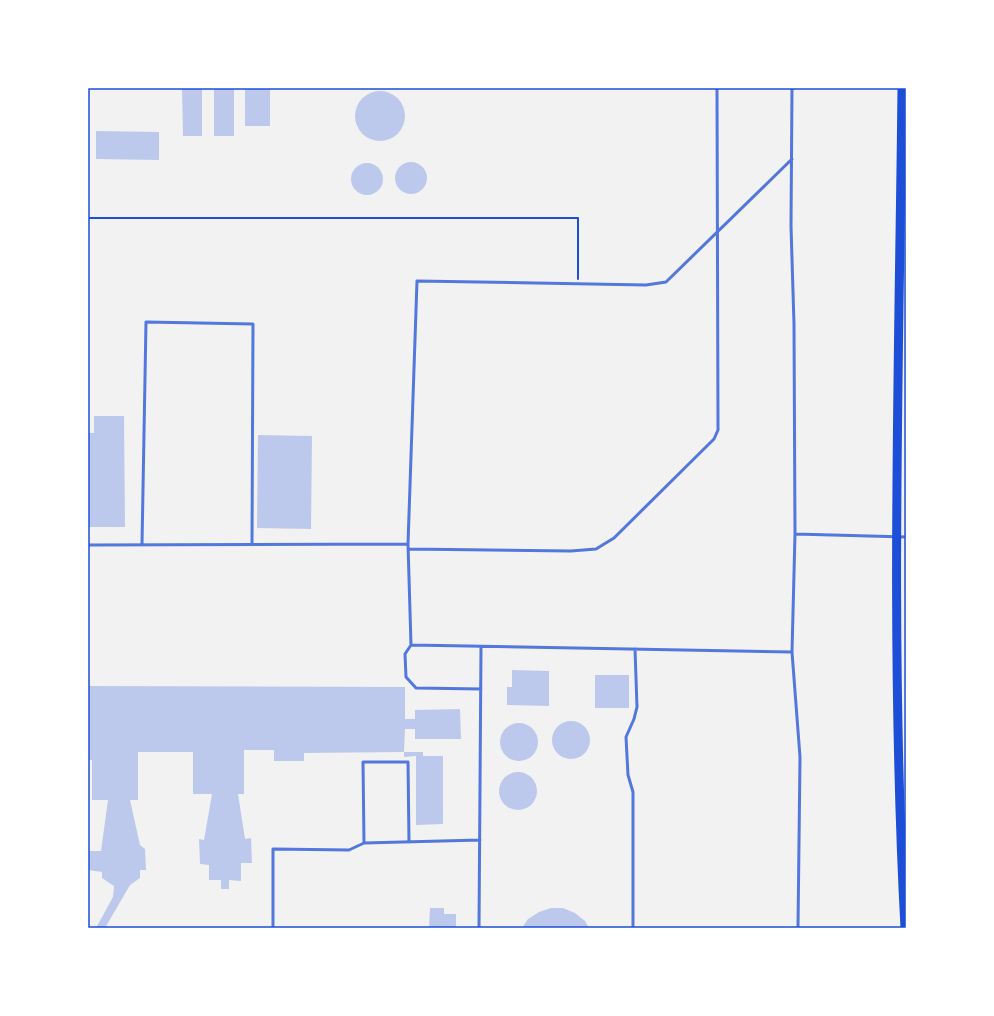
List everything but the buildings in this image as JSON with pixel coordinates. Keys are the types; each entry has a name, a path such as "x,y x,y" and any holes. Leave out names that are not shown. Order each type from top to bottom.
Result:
{"main road":[{"path":"902,88 896,536 898,756 905,928"}],"lane":[{"path":"408,549 571,551 596,549 614,538 714,439 718,430 717,88"},
{"path":"792,88 791,226 794,324 795,534 792,652 800,757 798,928"},
{"path":"481,689 416,688 406,677 405,654 411,645 408,544 417,281 646,285 666,282 792,159"},
{"path":"142,545 146,322 253,324 252,545"},
{"path":"795,534 906,537"},
{"path":"88,545 408,544"},
{"path":"411,645 792,652"},
{"path":"479,928 481,647"},
{"path":"633,928 633,792 628,775 626,737 637,706 636,649"},
{"path":"364,843 362,762 408,762 409,842"},
{"path":"273,928 273,849 349,850 364,843 480,840"}],"path":[{"path":"88,218 578,218 578,284"}]}
